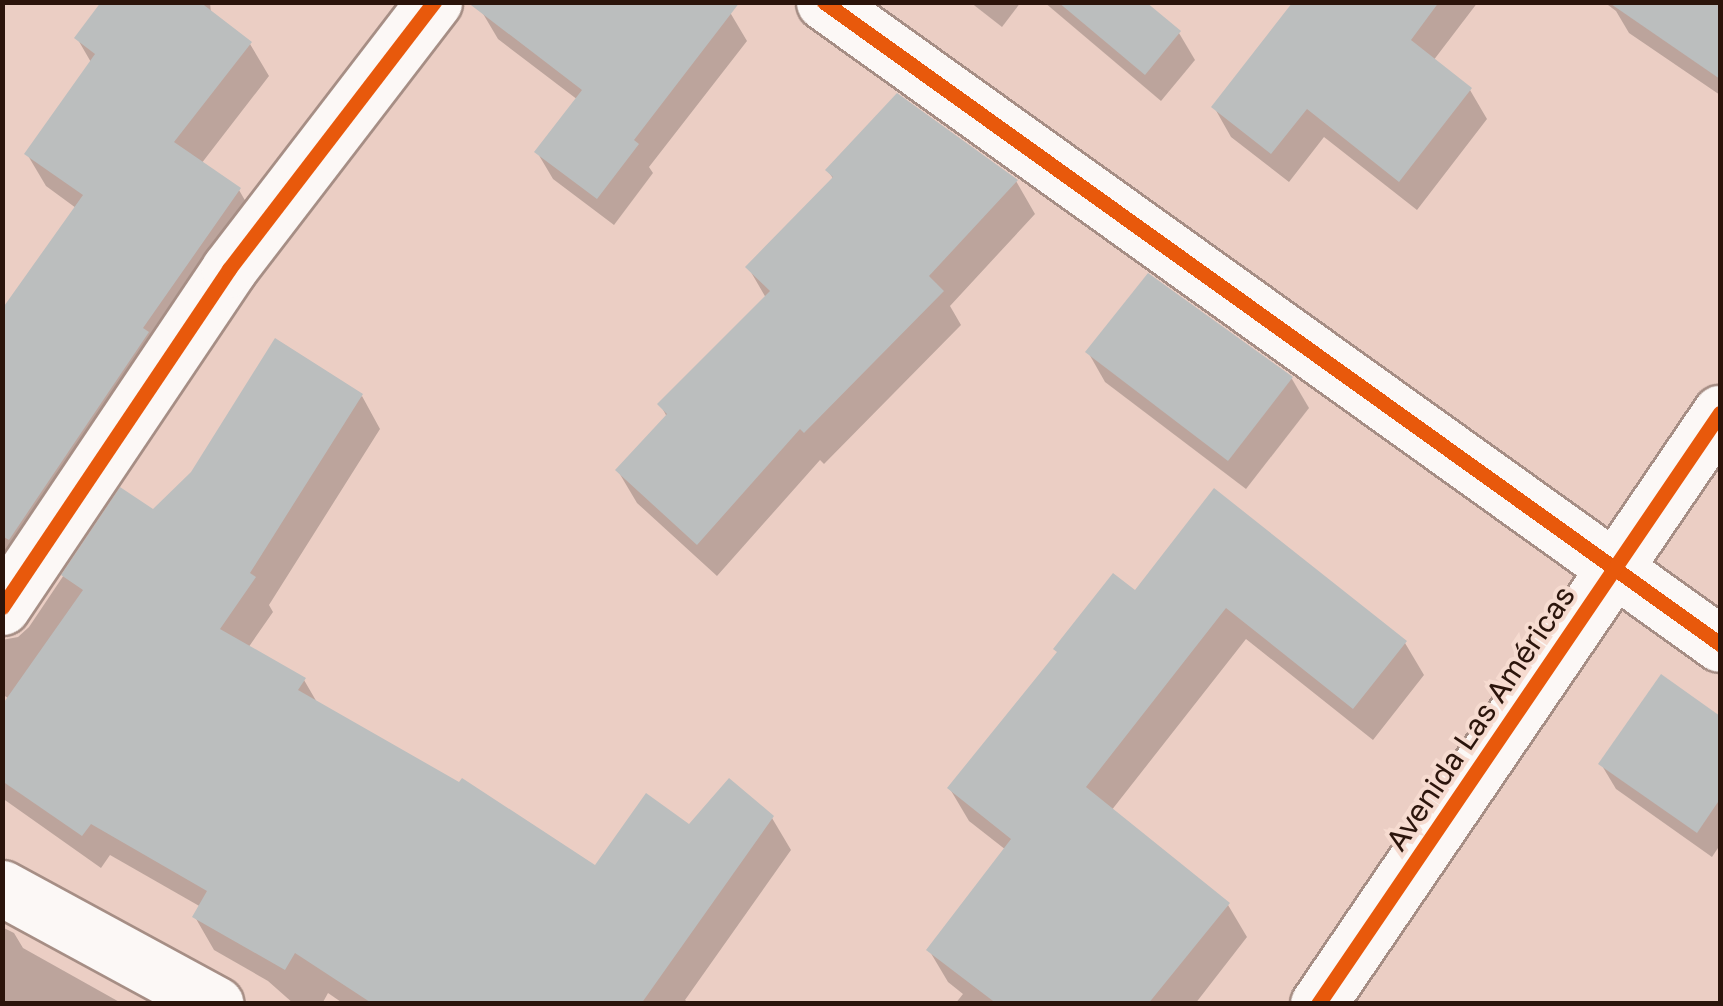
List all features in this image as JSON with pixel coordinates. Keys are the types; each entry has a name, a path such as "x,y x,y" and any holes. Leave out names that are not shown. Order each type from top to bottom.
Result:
{"street":[{"path":"2,607 229,269 434,2"},
{"path":"824,2 1720,644"},
{"name":"Avenida Las Américas","path":"1318,1004 1720,413"},
{"path":"2,888 216,1004"}],"building":[{"path":"101,2 200,2 252,42 174,142 241,188 143,328 149,332 9,540 2,536 2,309 83,195 24,154 95,54 74,38"},
{"path":"467,2 740,2 634,140 639,144 597,199 534,152 582,90"},
{"path":"1058,2 1146,2 1181,31 1145,75"},
{"path":"1439,2 1411,40 1472,88 1399,182 1307,109 1271,154 1211,107 1292,3"},
{"path":"1608,2 1720,2 1720,79"},
{"path":"897,93 1018,180 929,276 944,291 804,433 800,429 697,545 615,470 667,414 657,404 770,291 745,267 833,177 825,170"},
{"path":"1148,273 1293,377 1228,461 1085,352"},
{"path":"275,338 363,394 250,573 256,577 220,629 306,678 298,690 459,782 462,778 595,865 646,793 689,824 729,778 774,816 641,1004 373,1004 295,953 285,970 192,917 207,891 91,824 82,836 2,781 2,705 83,590 61,575 120,487 153,509 191,472"},
{"path":"1214,488 1407,641 1353,709 1226,608 1086,787 1230,903 1148,1004 997,1004 926,950 1011,839 947,788 1057,652 1053,649 1113,573 1135,590"},
{"path":"1661,674 1720,716 1720,799 1697,833 1598,764"}],"cycle path":[{"path":"2,607 229,269 434,2"},
{"path":"824,2 1720,644"},
{"path":"1318,1004 1720,413"}]}
